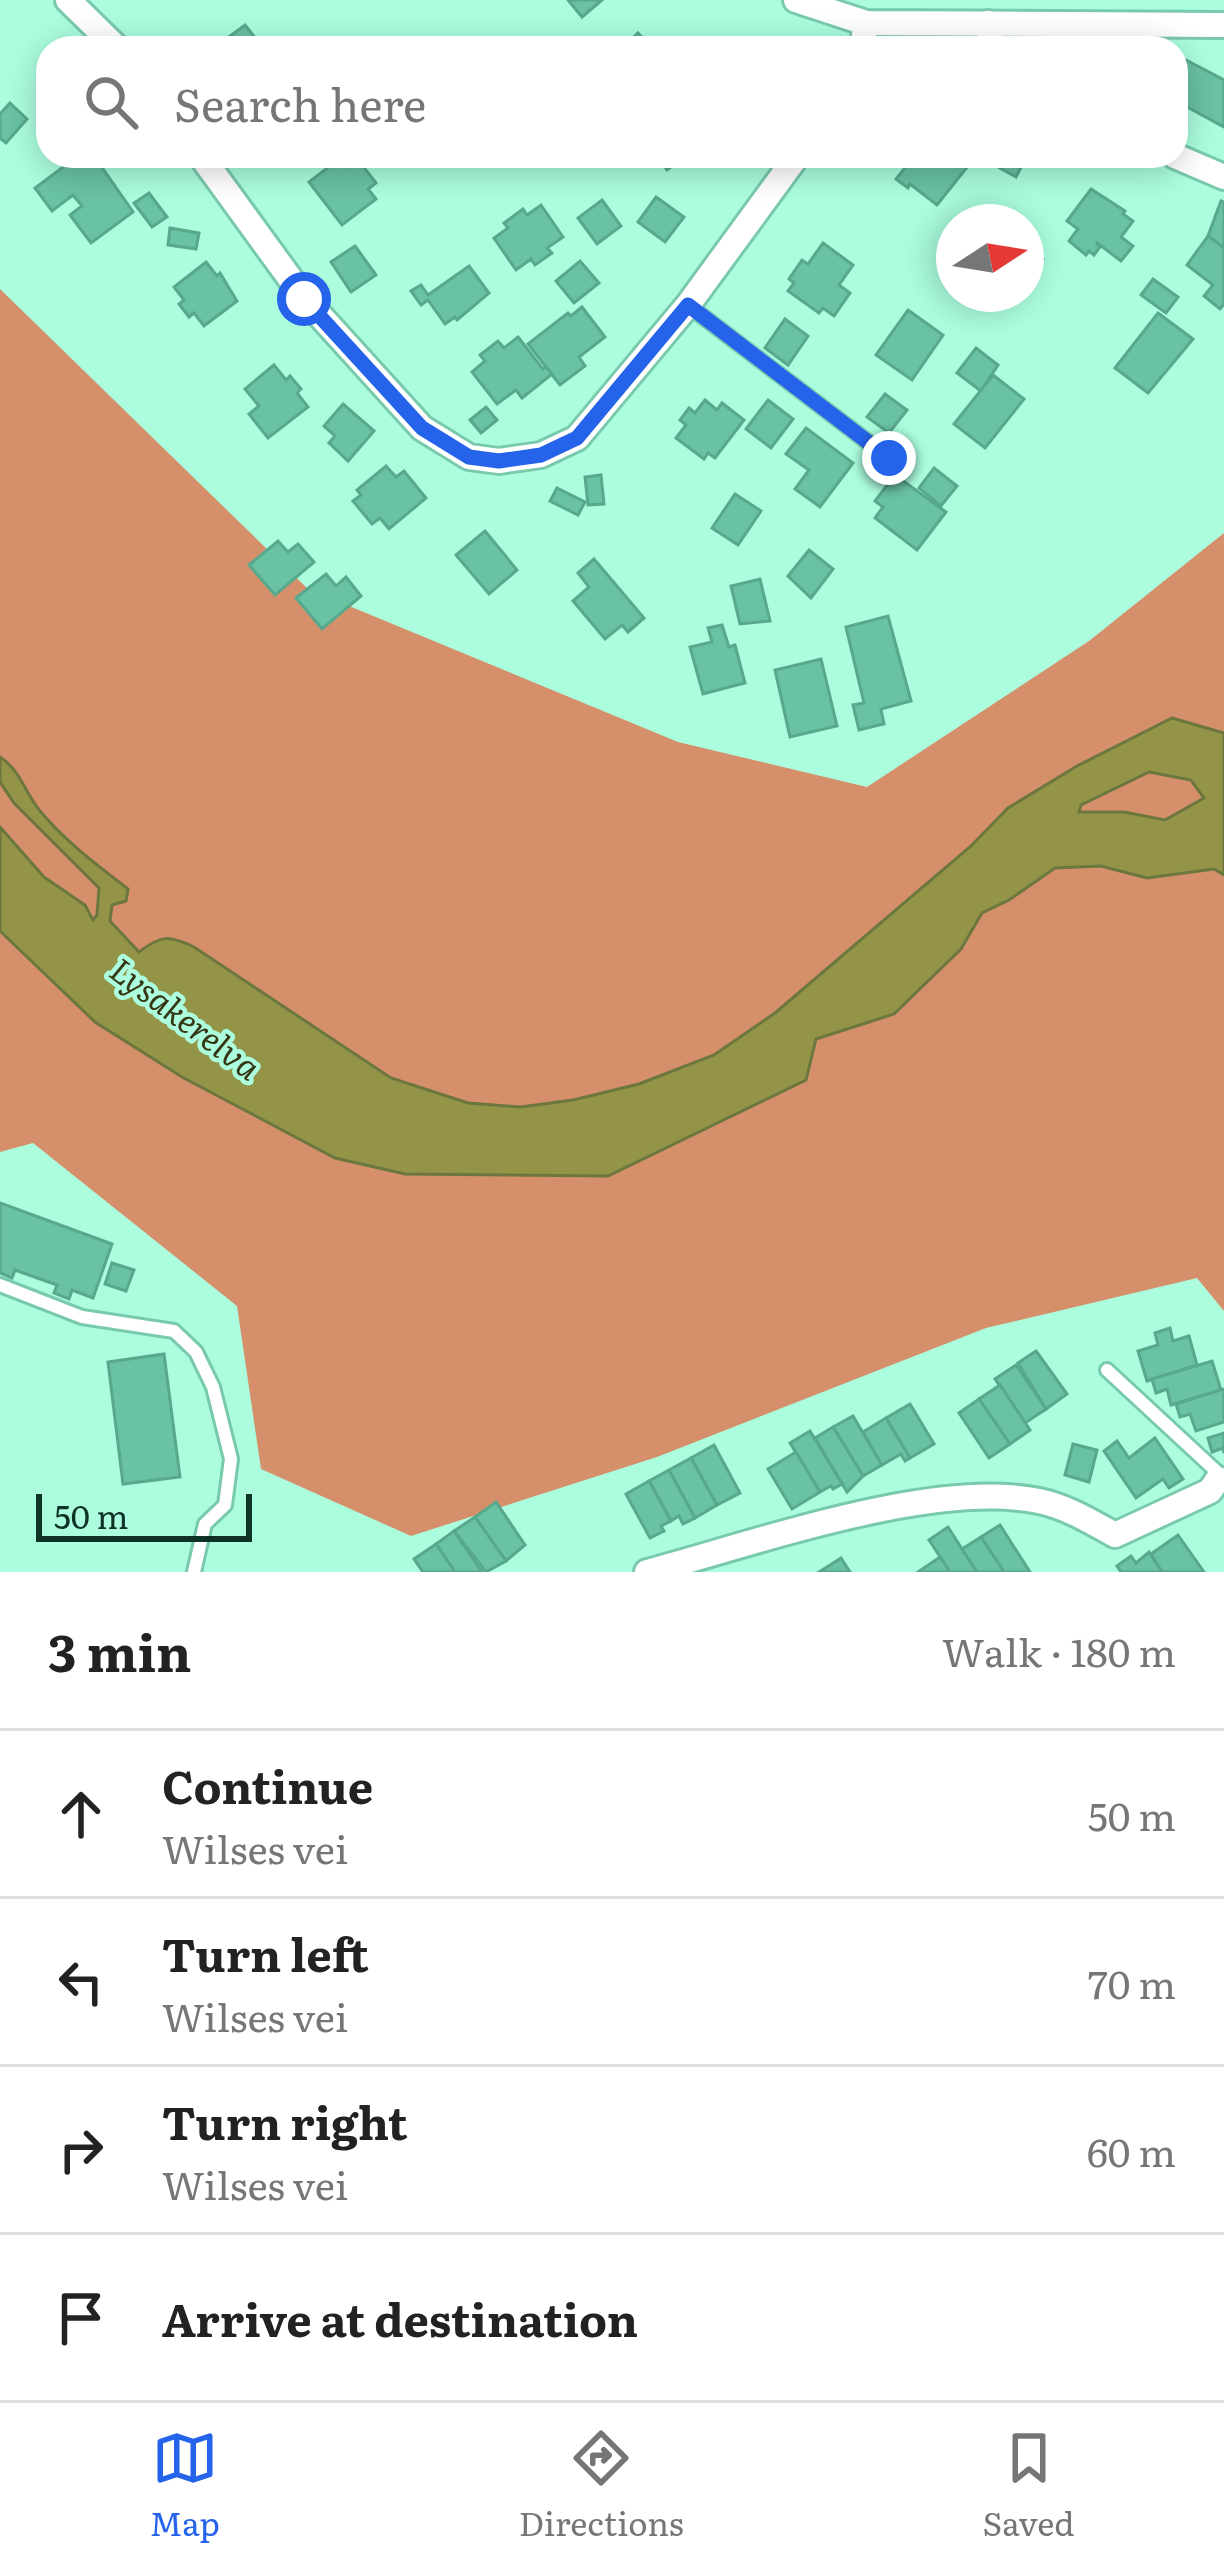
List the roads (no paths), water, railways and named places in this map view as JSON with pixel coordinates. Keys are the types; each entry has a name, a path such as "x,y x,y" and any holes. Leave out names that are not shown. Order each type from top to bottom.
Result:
{"street":[{"path":"68,0 106,36"},
{"path":"796,0 864,35 1224,25"},
{"path":"1188,162 1224,177"},
{"path":"210,168 304,299 422,428 469,457 499,461 541,455 577,438 688,305 788,168"},
{"path":"647,1572 905,1504 992,1497 1065,1508 1115,1535 1210,1490 1218,1479"}],"lane":[{"path":"688,305 889,458"},
{"path":"0,1285 82,1317 174,1331 196,1352 213,1387 231,1459 225,1505 205,1524 194,1572"},
{"path":"1106,1370 1216,1471 1218,1479"}],"water":[{"name":"Lysakerelva","path":"1172,718 1224,733 1224,875 1214,869 1147,878 1101,866 1055,868 982,913 961,949 894,1014 816,1039 806,1080 608,1176 405,1174 335,1158 182,1077 95,1022 0,931 0,827 44,877 85,905 93,920 99,888 14,803 0,782 0,757 50,822 128,889 126,901 112,905 110,921 139,952 165,939 194,947 391,1078 468,1103 521,1107 573,1100 639,1084 714,1055 775,1013 971,846 1008,808 1077,766","holes":["1149,772 1191,780 1204,798 1165,820 1124,812 1079,812 1081,805"]}]}
